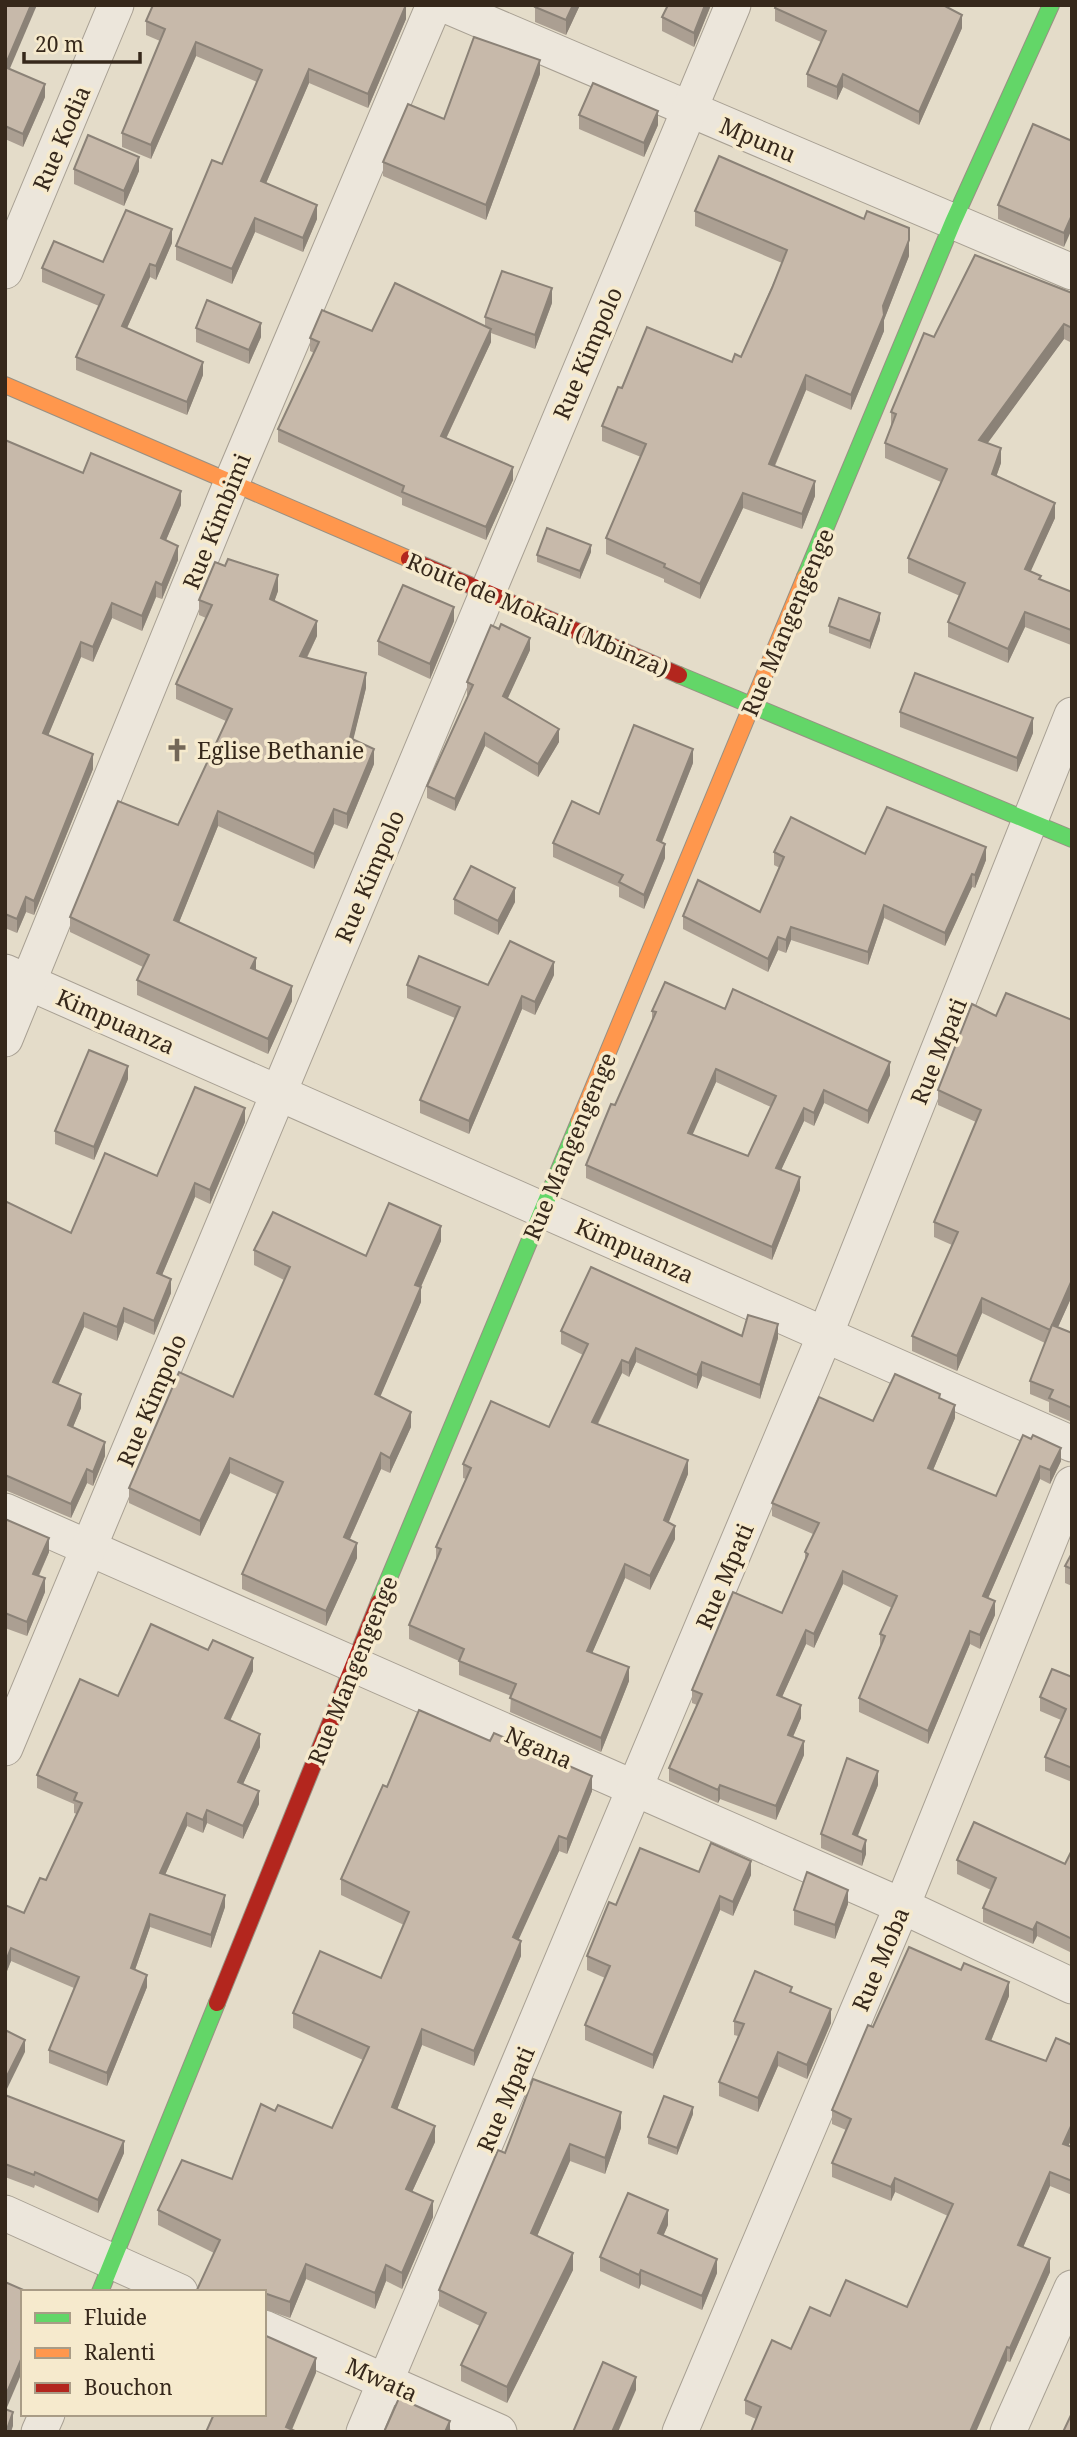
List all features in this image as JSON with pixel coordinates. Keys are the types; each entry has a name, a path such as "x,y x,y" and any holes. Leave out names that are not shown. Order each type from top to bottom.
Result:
{"street":[{"name":"Rue Kodia","path":"5,271 116,5"},
{"name":"Rue Kimbimi","path":"5,1039 17,977 231,484 434,5"},
{"name":"Mpunu","path":"445,5 1072,272"},
{"name":"Rue Kimpolo","path":"5,1748 733,5"},
{"name":"Rue Mangengenge","path":"106,2277 353,1665 542,1209 953,222 1051,5"},
{"name":"Route de Mokali (Mbinza)","path":"5,385 752,706 1072,839"},
{"name":"Rue Mpati","path":"364,2432 825,1335 1072,715"},
{"name":"Kimpuanza","path":"17,977 1072,1444"},
{"name":"Rue Moba","path":"680,2432 902,1906 1072,1484"},
{"name":"Ngana","path":"5,1511 902,1906 1072,1986"},
{"path":"5,2213 106,2277 170,2290"},
{"path":"1008,2432 1072,2288"},
{"name":"Mwata","path":"266,2329 499,2432"},
{"path":"39,2432 46,2416"}],"building":[{"path":"5,5 31,5 5,66"},
{"path":"153,5 406,5 368,94 309,69 261,181 317,205 303,238 255,218 232,269 176,246 212,160 222,164 262,70 196,42 151,145 122,133 165,29 146,21"},
{"path":"573,5 566,20 535,7"},
{"path":"668,5 705,5 694,33 662,17"},
{"path":"776,5 943,5 962,15 919,112 843,74 837,87 807,74 826,31 775,8"},
{"path":"474,37 540,60 486,205 383,162 408,104 444,119"},
{"path":"5,67 45,84 23,134 5,126"},
{"path":"593,83 658,111 644,143 579,115"},
{"path":"1033,124 1072,141 1072,215 1064,233 998,205"},
{"path":"88,135 139,157 124,191 74,169"},
{"path":"719,156 864,219 867,211 909,228 909,240 883,306 884,315 851,395 806,375 769,464 815,481 802,514 743,493 700,584 664,567 665,564 606,538 646,444 602,426 618,387 622,388 647,327 732,362 735,354 741,357 772,288 787,250 695,211"},
{"path":"126,210 172,229 156,266 150,264 122,326 203,362 187,402 76,357 104,295 42,268 54,241 103,262"},
{"path":"975,255 1072,293 1072,328 1064,324 979,440 1001,448 992,474 1055,503 1025,569 1041,576 1039,579 1072,592 1071,630 1025,612 1008,649 948,622 965,583 908,558 947,469 885,443 896,414 891,412 924,333 934,337"},
{"path":"502,271 552,288 535,335 485,317"},
{"path":"395,283 491,329 441,436 513,467 486,527 402,492 404,486 278,429 319,342 310,338 322,310 372,331"},
{"path":"207,300 261,323 249,350 196,328"},
{"path":"5,440 83,473 91,453 181,491 161,538 178,546 162,585 156,582 142,616 112,603 93,647 81,642 43,733 93,754 34,901 26,897 17,919 5,914"},
{"path":"547,528 591,545 580,571 537,555"},
{"path":"228,559 278,575 270,599 317,621 300,656 366,673 350,738 374,749 347,814 334,809 314,854 218,811 174,920 256,958 251,968 292,986 268,1039 137,980 149,955 70,917 118,801 178,825 232,709 176,684 212,605 199,600 215,562 225,566"},
{"path":"403,585 454,607 430,664 378,641"},
{"path":"839,598 880,613 870,641 829,626"},
{"path":"501,624 530,638 503,696 559,729 538,764 485,733 455,799 427,786 473,685 467,682 491,625 499,629"},
{"path":"915,673 1033,718 1017,758 900,712"},
{"path":"634,725 693,749 657,840 665,844 644,895 619,882 623,875 553,843 572,801 599,814"},
{"path":"887,807 986,847 975,875 972,874 945,933 884,905 868,952 791,927 786,940 778,937 768,959 683,916 698,880 760,912 784,857 774,852 791,817 865,854"},
{"path":"471,866 515,888 498,921 454,899"},
{"path":"510,941 554,962 535,1002 522,996 469,1121 420,1100 460,1007 407,985 419,956 488,985"},
{"path":"665,982 725,1009 733,989 890,1062 868,1111 824,1090 814,1113 804,1108 776,1168 800,1177 772,1247 586,1165 611,1104 615,1105 656,1012 652,1011","holes":["716,1069 776,1096 748,1156 688,1133"]},
{"path":"1006,993 1072,1020 1072,1280 1050,1330 982,1298 957,1356 912,1336 958,1232 934,1222 981,1110 938,1090 972,1004 996,1016"},
{"path":"89,1050 128,1066 94,1147 55,1131"},
{"path":"195,1087 245,1108 210,1190 195,1183 157,1273 171,1279 154,1321 124,1308 117,1327 84,1313 53,1382 81,1394 68,1425 105,1442 93,1472 87,1469 71,1504 5,1475 5,1201 71,1233 105,1153 157,1176"},
{"path":"389,1203 441,1226 415,1285 421,1287 375,1394 411,1412 390,1458 381,1453 344,1537 357,1543 326,1611 242,1574 283,1482 230,1458 200,1521 129,1488 179,1372 233,1397 290,1267 254,1250 273,1212 366,1256"},
{"path":"591,1267 742,1336 748,1315 778,1324 760,1385 702,1362 697,1375 636,1348 629,1363 622,1360 592,1422 688,1460 664,1520 675,1526 650,1576 625,1564 587,1651 629,1667 601,1738 510,1698 516,1684 459,1661 464,1649 409,1625 441,1549 436,1547 471,1468 463,1464 491,1401 549,1427 588,1344 561,1331"},
{"path":"1052,1325 1072,1333 1072,1408 1049,1398 1053,1390 1030,1381"},
{"path":"895,1374 940,1394 939,1398 955,1405 928,1468 996,1496 1023,1435 1031,1439 1033,1435 1061,1448 1050,1470 1040,1466 983,1596 995,1601 980,1635 970,1631 928,1731 859,1698 885,1636 880,1634 897,1596 843,1571 814,1634 806,1630 777,1695 801,1705 788,1735 804,1741 776,1806 720,1785 718,1790 669,1768 702,1694 692,1690 733,1592 782,1613 808,1554 805,1552 819,1523 772,1503 819,1397 873,1421"},
{"path":"5,1519 49,1538 33,1574 45,1578 27,1622 5,1613"},
{"path":"1072,1553 1072,1569 1065,1566"},
{"path":"151,1624 208,1650 213,1640 253,1658 225,1718 260,1734 238,1782 259,1791 243,1826 207,1810 203,1820 187,1813 160,1873 225,1895 211,1935 150,1914 131,1968 147,1975 107,2073 49,2050 79,1977 11,1948 5,1963 5,1905 24,1913 40,1878 46,1880 82,1803 74,1800 77,1793 37,1775 80,1679 118,1696"},
{"path":"1052,1669 1072,1677 1072,1768 1045,1757 1066,1709 1040,1697"},
{"path":"419,1710 490,1741 494,1733 592,1776 567,1839 559,1836 513,1937 521,1941 474,2051 422,2029 392,2107 435,2126 406,2189 433,2201 402,2273 386,2265 375,2293 306,2264 290,2302 266,2294 266,2290 197,2290 220,2240 158,2210 182,2160 232,2179 261,2104 275,2111 278,2105 332,2128 369,2047 293,2013 320,1951 381,1978 409,1912 341,1879 383,1785 387,1787"},
{"path":"847,1758 878,1771 853,1834 866,1840 862,1852 821,1834"},
{"path":"974,1822 1065,1864 1072,1850 1072,1939 1037,1922 1033,1930 983,1908 996,1878 957,1860"},
{"path":"711,1843 751,1861 733,1902 720,1896 653,2055 585,2025 610,1966 587,1956 609,1902 616,1905 640,1848 699,1872"},
{"path":"807,1872 848,1890 835,1925 794,1910"},
{"path":"909,1947 961,1970 964,1963 1009,1982 986,2039 1046,2061 1056,2038 1072,2045 1072,2124 1063,2144 1072,2147 1072,2181 1050,2172 1018,2245 1050,2258 970,2432 751,2432 761,2407 745,2400 772,2340 791,2349 810,2307 830,2316 846,2280 907,2307 953,2204 895,2178 891,2187 832,2163 851,2119 832,2110 868,2025 873,2027"},
{"path":"755,1971 792,1987 790,1992 831,2009 807,2065 778,2052 758,2098 719,2082 744,2024 734,2021"},
{"path":"5,2030 25,2040 5,2080"},
{"path":"533,2079 621,2112 605,2158 570,2144 531,2233 573,2253 507,2387 461,2365 486,2313 439,2290 498,2150 505,2153"},
{"path":"5,2095 124,2141 98,2200 35,2172 34,2175 5,2164"},
{"path":"664,2096 693,2107 677,2148 648,2137"},
{"path":"628,2193 668,2210 658,2233 717,2259 702,2296 641,2270 639,2275 600,2257"},
{"path":"5,2282 23,2290 21,2290 21,2360 5,2397"},
{"path":"266,2336 316,2358 286,2427 297,2432 206,2432 213,2416 266,2416"},
{"path":"603,2362 636,2377 612,2432 573,2432"},
{"path":"399,2398 450,2421 445,2432 384,2432"},
{"path":"5,2409 13,2412 6,2432 5,2432"},
{"path":"1072,2413 1072,2432 1063,2432"}],"traffic: fast":[{"path":"805,577 953,222 1051,5"},
{"path":"679,675 1072,839"},
{"path":"379,1602 579,1122"},
{"path":"101,2290 217,2003"}],"traffic: slow":[{"path":"5,385 409,559"},
{"path":"579,1122 805,577"}],"traffic: jam":[{"path":"409,559 679,675"},
{"path":"217,2003 379,1602"}],"place":[{"name":"Eglise Bethanie","path":"177,750"}]}
